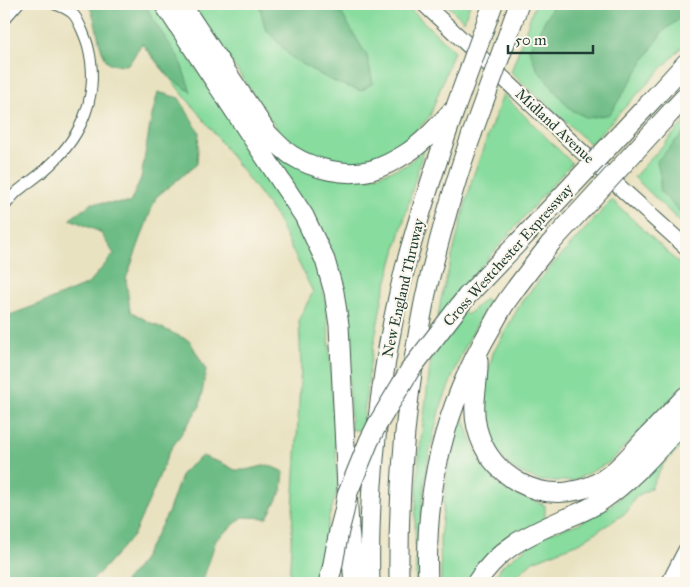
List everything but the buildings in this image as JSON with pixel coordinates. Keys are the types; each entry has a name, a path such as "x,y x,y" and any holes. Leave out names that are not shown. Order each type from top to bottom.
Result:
{"highway":[{"path":"164,4 304,216 325,260 334,292 339,325 349,528 354,583"},
{"path":"181,4 268,134 290,154 303,162 328,170 342,172 357,172 385,166 420,144 455,109"},
{"name":"New England Thruway","path":"370,583 370,532 375,441 387,350 399,292 416,227 455,109 493,4"},
{"name":"New England Thruway","path":"399,583 399,520 408,398 423,306 444,222 458,176 519,4"},
{"name":"Cross Westchester Expressway","path":"330,576 347,495 373,433 410,370 467,296 686,63"},
{"name":"Cross Westchester Expressway","path":"428,583 428,528 436,468 446,428 462,384 478,351 510,296 550,244 686,96"},
{"path":"478,351 479,373 474,416 480,439 486,451 503,472 527,487 540,491 553,493 575,491 599,482 623,463 686,396"},
{"path":"476,583 499,556 521,539 587,509 612,493 638,471 686,419"}],"street":[{"path":"4,20 18,4"},
{"path":"4,207 18,191 49,166 67,148 79,128 89,103 93,80 92,59 87,40 74,14 54,4"},
{"name":"Midland Avenue","path":"424,4 686,247"},
{"path":"669,583 686,550"}],"green space":[{"path":"88,4 145,4 155,23 179,58 191,92 170,78 142,43 127,65 109,64 102,50 92,11"},
{"path":"127,4 154,4 294,216 318,270 327,308 338,487 329,518 316,583 289,583 301,366 299,319 313,292 274,213 208,125 141,43"},
{"path":"192,4 405,4 454,51 430,116 410,138 390,154 365,163 339,163 306,155 279,132"},
{"path":"259,4 336,4 367,56 373,83 361,91 337,83 291,57 265,28"},
{"path":"446,4 470,4 464,21"},
{"path":"535,4 686,4 686,43 590,144 511,72"},
{"path":"554,4 686,4 686,14 662,32 610,114 588,118 571,110 537,69 529,49"},
{"path":"158,92 179,98 199,132 197,164 156,197 126,279 130,311 190,341 206,370 200,406 169,452 133,536 90,583 4,583 4,317 88,284 114,254 100,232 70,219 92,203 130,203 141,178 151,119"},
{"path":"503,94 572,163 452,299 467,315 485,299 489,301 461,355 439,411 427,465 420,530 419,583 416,583 415,520 419,456 430,366 441,299 472,179"},
{"path":"686,120 686,224 682,224 634,177"},
{"path":"686,130 686,210 679,211 660,191 657,161"},
{"path":"262,136 367,179 407,165 424,148 383,295 370,365 362,430 351,430 345,302"},
{"path":"612,200 686,270 686,383 610,462 573,481 540,481 514,470 494,448 481,426 482,396 493,353 522,301"},
{"path":"460,416 463,416 476,453 487,472 506,491 545,505 545,518 470,583 441,583 440,538 448,467"},
{"path":"686,433 686,442 664,463 650,489 635,497 627,512 581,542 533,561 509,583 490,583 503,565 543,535 580,523 609,507 636,484"},
{"path":"202,456 235,470 268,465 284,472 282,490 267,518 243,517 216,540 202,583 124,583 140,564 168,513 182,473"}]}
